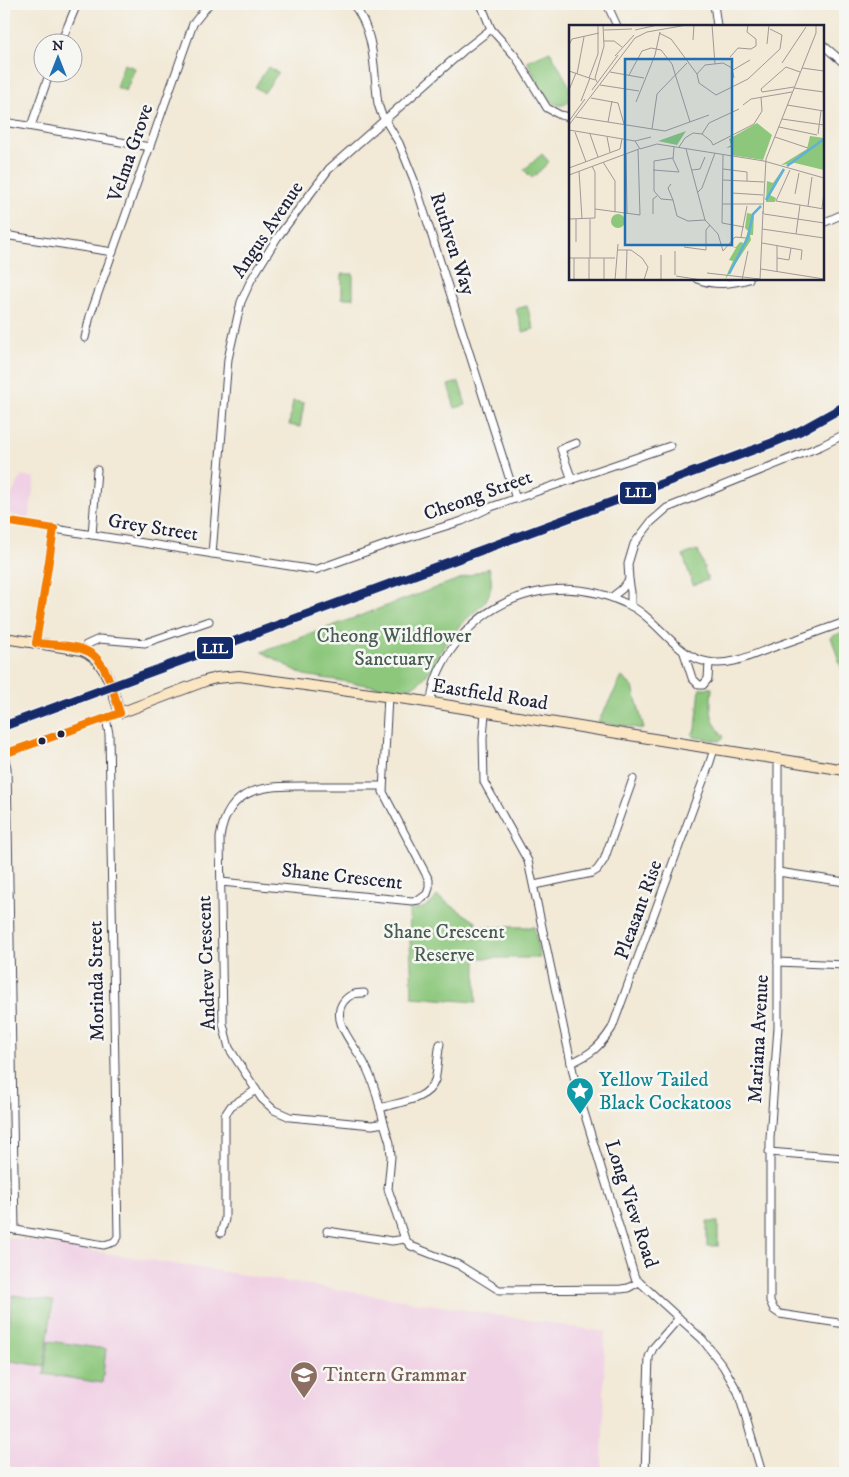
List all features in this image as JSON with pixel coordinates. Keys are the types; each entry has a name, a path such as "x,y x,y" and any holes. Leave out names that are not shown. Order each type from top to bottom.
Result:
{"main road":[{"path":"4,638 82,650 89,653 103,667 120,713"},
{"name":"Eastfield Road","path":"120,713 205,682 233,676 254,677 388,696 845,770"}],"street":[{"path":"65,32 76,4"},
{"name":"Velma Grove","path":"85,338 90,316 193,24 209,4"},
{"name":"Ruthven Way","path":"353,4 362,14 371,37 378,104 399,143 414,180 516,499"},
{"path":"482,4 491,28 516,57 547,108 560,115 569,117"},
{"path":"607,4 616,25"},
{"path":"714,4 718,25"},
{"name":"Angus Avenue","path":"212,554 228,359 241,302 251,280 277,238 329,169 491,28"},
{"path":"824,47 845,64"},
{"path":"31,126 46,82"},
{"path":"4,122 150,146"},
{"path":"824,223 845,213"},
{"path":"4,235 113,252"},
{"path":"700,280 712,284 724,284 744,280"},
{"path":"631,606 629,558 634,544 651,522 667,508 821,446 845,434"},
{"path":"572,480 561,449 576,443"},
{"name":"Cheong Street","path":"297,568 315,570 385,545 462,521 491,507 670,446"},
{"path":"92,535 97,470"},
{"name":"Grey Street","path":"4,521 297,568"},
{"path":"36,643 54,529"},
{"path":"612,597 629,580"},
{"path":"431,703 435,682 449,653 474,624 495,609 519,597 544,591 580,590 612,597 631,606 655,623 684,653 709,663 727,663 845,622"},
{"path":"82,650 86,645 99,639 145,642 209,621"},
{"path":"684,653 692,678 699,684 707,682 709,663"},
{"name":"Shane Crescent","path":"221,882 412,901 423,899 430,888 429,880 383,792 388,696"},
{"name":"Long View Road","path":"484,712 484,782 528,862 576,1086 632,1271 639,1282 702,1339 723,1366 738,1392 762,1473"},
{"path":"4,1228 15,1230 7,768 4,755 120,713"},
{"name":"Morinda Street","path":"15,1230 104,1245 114,1242 118,1237 109,734 106,718"},
{"name":"Pleasant Rise","path":"571,1062 589,1055 599,1047 612,1028 714,750"},
{"name":"Mariana Avenue","path":"778,759 778,1026 770,1152 770,1300 771,1307 780,1314 845,1324"},
{"path":"534,885 585,875 597,870 604,860 634,779"},
{"name":"Andrew Crescent","path":"382,786 269,787 248,793 232,807 223,823 220,838 224,1033 229,1048 256,1090 274,1110 290,1117 372,1125 384,1122"},
{"path":"778,872 845,882"},
{"path":"778,962 845,965"},
{"path":"364,993 354,993 348,996 342,1003 340,1022 367,1068 380,1108 390,1143 391,1157 388,1189 405,1238 411,1246 459,1265 499,1290 621,1289 628,1288 639,1282"},
{"path":"380,1108 421,1096 432,1087 440,1044"},
{"path":"221,1233 225,1219 225,1115 231,1106 256,1090"},
{"path":"770,1152 845,1158"},
{"path":"327,1231 392,1241 405,1238"},
{"path":"646,1473 649,1357 653,1348 680,1318"},
{"path":"840,1473 845,1464"}],"shaded area":[{"path":"22,475 35,478 29,518 4,513 4,509"},
{"name":"Tintern Grammar","path":"4,1237 605,1332 602,1473 53,1473 4,1466"}],"green space":[{"path":"550,51 569,85 569,102 563,105 556,104 550,100 539,85 527,61"},
{"path":"124,64 135,68 126,91 116,87"},
{"path":"268,67 278,73 264,93 255,87"},
{"path":"542,154 549,162 532,178 524,170"},
{"path":"342,274 353,274 353,298 342,298"},
{"path":"527,306 534,329 523,332 516,309"},
{"path":"459,382 466,405 455,408 448,385"},
{"path":"293,401 304,403 300,427 289,425"},
{"path":"698,550 708,580 693,585 683,555"},
{"name":"Cheong Wildflower Sanctuary","path":"489,568 491,586 487,599 455,631 422,680 404,689 392,689 304,675 262,652"},
{"path":"845,631 845,679 831,637"},
{"path":"622,677 633,687 644,729 598,722"},
{"path":"700,688 712,688 713,719 724,737 719,741 693,737 692,734 696,729"},
{"name":"Shane Crescent Reserve","path":"437,896 476,922 476,927 534,927 540,958 476,958 476,1002 412,997 409,909 425,907 432,903"},
{"path":"707,1222 718,1222 718,1246 707,1246"},
{"path":"13,1295 53,1301 44,1366 4,1360"},
{"path":"49,1341 106,1349 102,1383 44,1374"}],"transit line":[{"name":"LIL","path":"4,726 772,443 800,431 845,406"},
{"path":"4,521 54,529"},
{"path":"36,643 54,529"},
{"path":"36,643 83,649 95,656 109,679 120,713"},
{"path":"4,754 120,713"}],"place":[{"name":"Yellow Tailed Black Cockatoos","path":"580,1115"},
{"name":"Tintern Grammar","path":"304,1399"}]}
